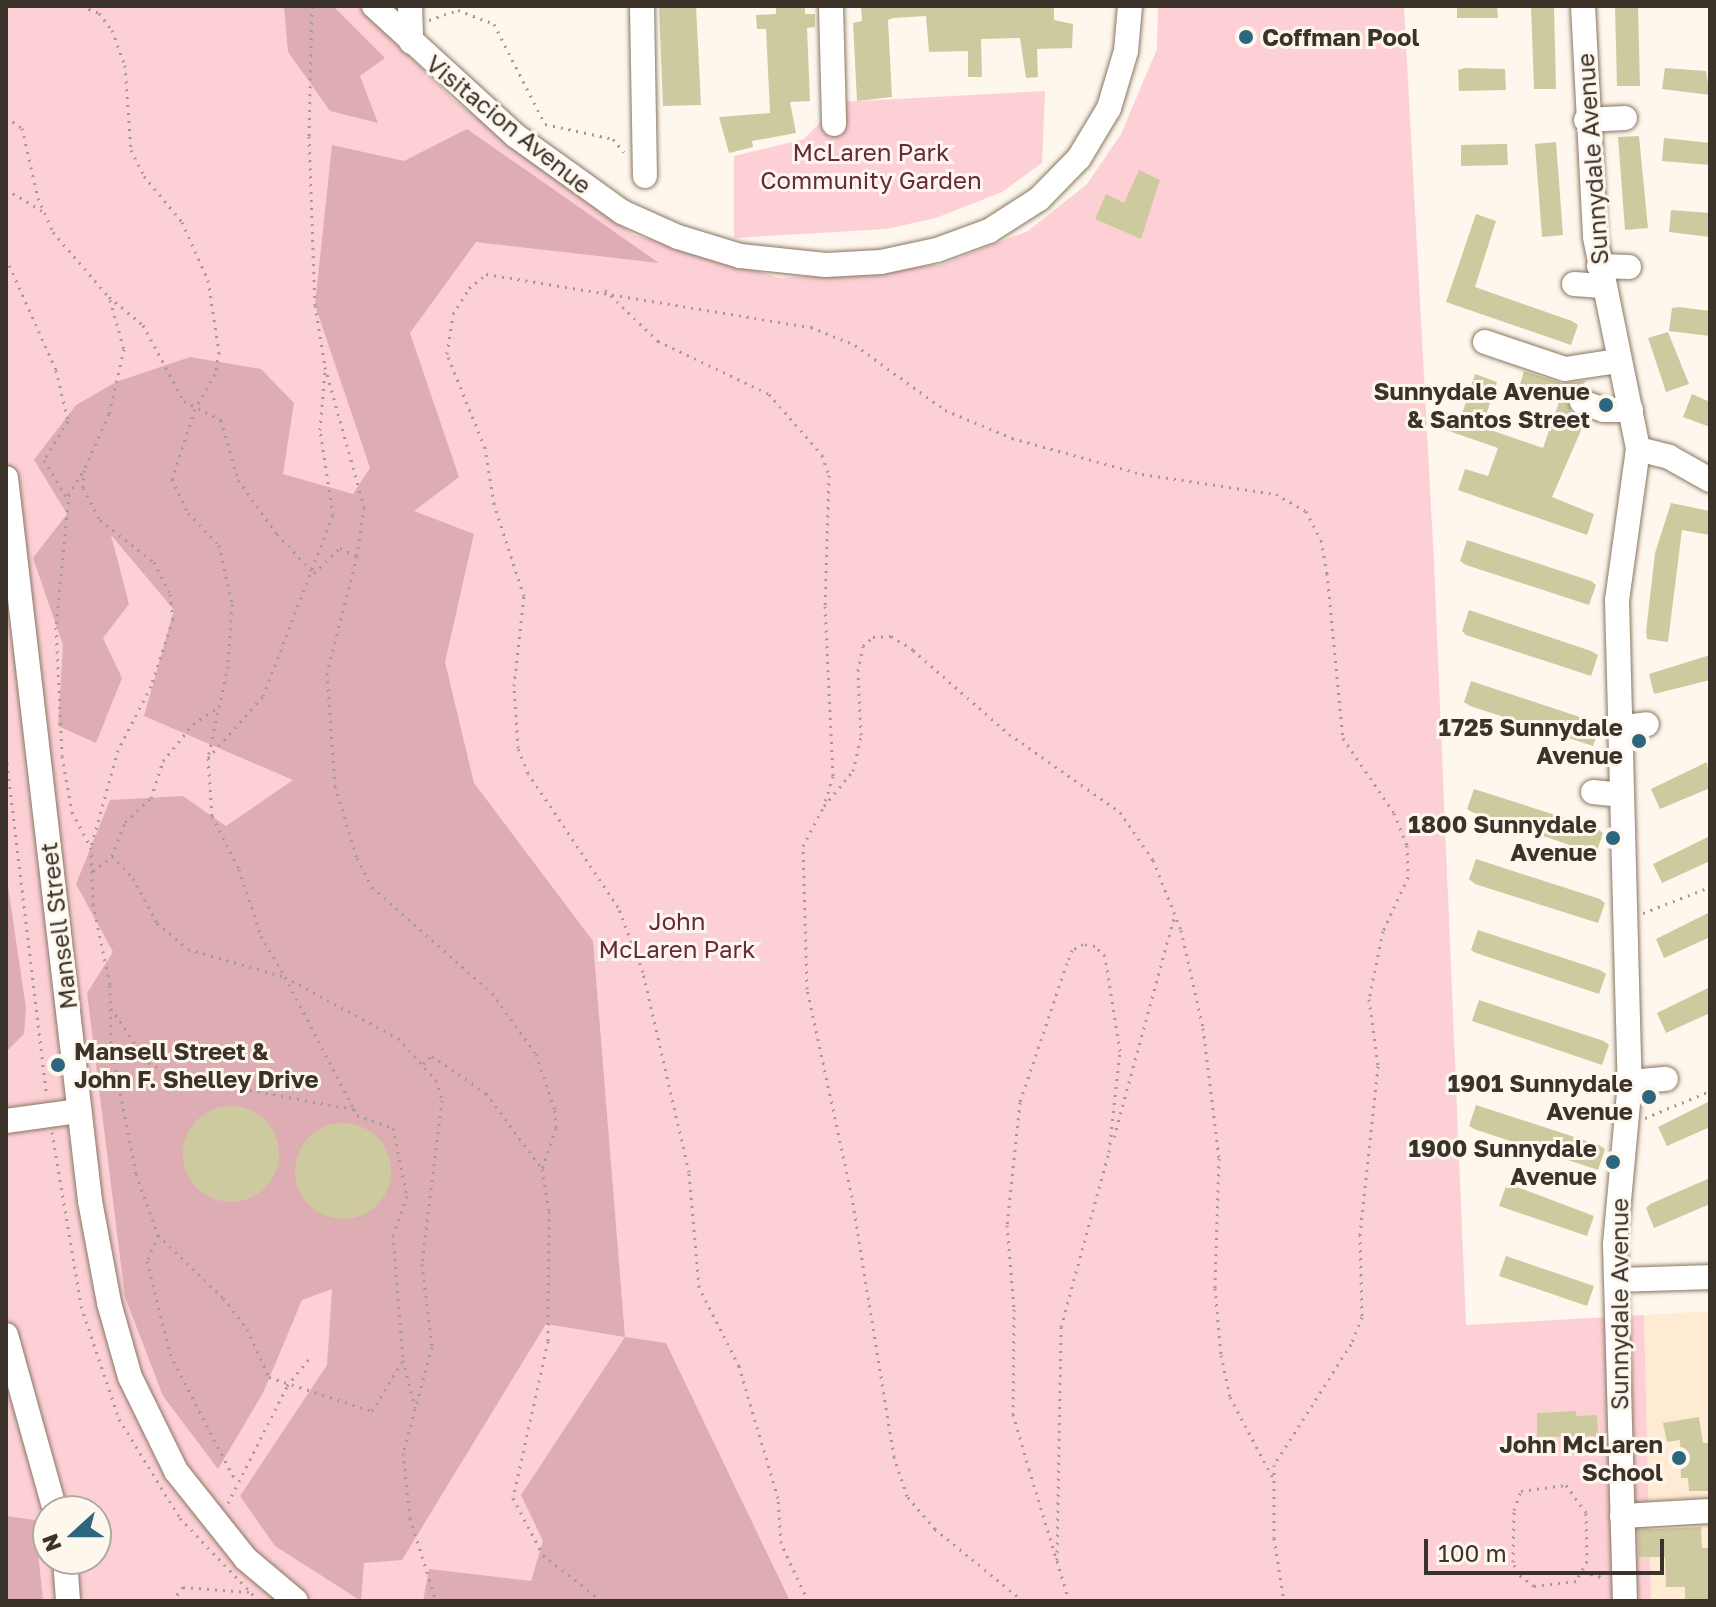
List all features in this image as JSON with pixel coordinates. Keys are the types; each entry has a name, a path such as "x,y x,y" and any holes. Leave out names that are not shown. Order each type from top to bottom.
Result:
{"street":[{"name":"Visitacion Avenue","path":"374,6 410,25 543,158 649,226 740,256 797,264 853,264 909,257 965,241 1016,216 1060,179 1109,108 1126,51 1130,6"},
{"path":"642,6 645,176"},
{"path":"831,6 834,124"},
{"name":"Sunnydale Avenue","path":"1583,6 1586,120 1601,276 1638,449 1635,492 1617,576 1630,1082 1618,1116 1615,1217 1625,1601"},
{"path":"1586,120 1625,118"},
{"path":"1574,284 1629,267"},
{"path":"1485,342 1565,369 1618,361"},
{"path":"1582,402 1604,410 1631,410"},
{"path":"1638,449 1669,457 1710,480"},
{"name":"Mansell Street","path":"6,478 79,1111 100,1263 130,1377 176,1471 219,1529 296,1601"},
{"path":"1620,728 1647,724"},
{"path":"1593,792 1622,795"},
{"path":"1630,1082 1666,1079"},
{"path":"6,1121 79,1111"},
{"path":"1616,1280 1710,1277"},
{"path":"6,1335 51,1495"},
{"path":"1622,1516 1710,1511"},
{"path":"66,1575 68,1601"}],"path":[{"path":"81,6 99,13 112,30 128,82 131,150 144,176 182,222 208,280 219,352 215,374 195,409 172,479 188,513 219,545 227,566 232,604 219,706 208,758 212,816 239,869 261,936 357,1115 393,1128 404,1168 407,1196 393,1235 403,1360 415,1408"},
{"path":"312,6 315,290 325,367 364,507 357,556 327,673 335,786 357,858 372,887 492,993 536,1054 556,1128 542,1169"},
{"path":"410,25 458,10 494,24 545,124 613,139 645,176"},
{"path":"6,117 22,128 53,232 109,297 143,325 184,401 221,420 238,480 314,573"},
{"path":"6,189 45,213"},
{"path":"6,258 56,370 68,421 44,460 68,500"},
{"path":"808,1601 781,1543 778,1498 739,1366 699,1287 689,1172 643,972 618,907 528,773 518,748 514,686 524,596 494,504 485,448 447,354 453,314 469,288 486,274 604,289 811,327 855,345 945,410 1012,438 1142,474 1276,494 1306,511 1321,540 1327,573 1343,738 1394,813 1407,845 1408,877 1383,931 1369,999 1378,1066 1360,1234 1362,1317 1351,1344 1274,1465 1274,1538 1284,1601"},
{"path":"604,289 658,341 769,394 822,455 829,475 825,606 833,776 824,806 803,846 807,989 852,1197 894,1457 907,1496 935,1529 1023,1601"},
{"path":"91,847 72,812 62,756 56,627 68,500 109,414 124,349 109,297"},
{"path":"208,758 263,696 314,573 333,515 320,430 325,367"},
{"path":"84,470 89,508 154,562 170,594 173,619 151,686 118,750 91,847 110,1007 111,1046 136,1174 158,1235 223,1298 247,1329 269,1377 287,1386 320,1390 372,1411 403,1360"},
{"path":"314,573 340,548 357,556"},
{"path":"824,806 853,771 861,735 858,671 863,646 873,637 891,636 1009,734 1120,812 1153,860 1175,914 1203,1028 1219,1158 1215,1288 1221,1355 1230,1397 1275,1483"},
{"path":"93,871 112,856 125,822 151,798 163,761 193,724 219,706"},
{"path":"112,856 133,878 157,923 188,949 285,977 398,1038 436,1080 442,1100 422,1264 432,1347 403,1453 410,1518 436,1600 456,1601"},
{"path":"1625,916 1657,910 1710,887"},
{"path":"1057,1560 1061,1327 1175,914"},
{"path":"1069,1601 1013,1414 1014,1309 1007,1225 1020,1102 1072,950 1083,944 1095,946 1105,956 1114,995 1120,1051 1109,1152"},
{"path":"110,1007 148,1063 179,1077 354,1109"},
{"path":"423,1064 432,1056 486,1093 542,1169 549,1211 549,1326 513,1498 543,1555 602,1601"},
{"path":"1618,1116 1651,1117 1710,1091"},
{"path":"158,1235 147,1261 170,1354 235,1480"},
{"path":"219,1529 235,1480 287,1386 312,1355"},
{"path":"1566,1485 1582,1502 1589,1540 1587,1561 1576,1581 1534,1586 1518,1574 1514,1510 1521,1491 1566,1485"},
{"path":"172,1601 183,1587 250,1593"}],"shaded area":[{"path":"284,6 333,6 385,58 360,76 378,123 330,111 288,52"},
{"path":"467,129 659,263 476,242 410,333 459,477 414,511 474,534 445,662 474,783 593,941 625,1337 546,1324 402,1560 364,1563 361,1601 275,1546 240,1496 327,1365 332,1289 302,1300 263,1393 218,1469 163,1396 125,1297 87,993 113,952 76,884 110,800 183,796 226,826 293,780 144,716 174,610 111,535 129,604 103,638 122,678 96,743 58,726 63,645 33,558 67,514 34,460 76,405 116,382 190,357 261,369 294,403 283,474 353,494 370,468 315,305 332,145 404,161"},
{"path":"6,873 26,1008 24,1034 6,1052"},
{"name":"John McLaren School","path":"1710,1311 1710,1601 1651,1601 1644,1315"},
{"path":"625,1337 666,1343 790,1601 423,1601 429,1569 531,1581 543,1541 521,1495"},
{"path":"6,1516 32,1520 32,1575 40,1575 43,1601 6,1601"}],"green space":[{"name":"John McLaren Park","path":"6,6 358,6 455,101 634,235 780,278 940,265 1028,231 1087,184 1121,134 1157,49 1158,6 1404,6 1434,562 1466,1325 1644,1315 1651,1601 6,1601"},
{"name":"McLaren Park Community Garden","path":"1045,91 1042,163 1002,192 936,218 886,229 734,238 734,156 804,139 840,102"}],"building":[{"path":"659,6 696,6 701,105 663,106"},
{"path":"776,6 805,6 805,14 815,14 815,27 807,28 810,101 790,102 796,133 752,141 753,147 729,153 719,117 770,113 766,29 757,29 756,15 776,14"},
{"path":"861,6 1054,6 1054,20 1073,24 1072,48 1037,49 1038,77 1026,78 1020,38 981,39 982,77 968,77 968,51 929,52 926,16 893,18 888,20 892,97 857,101 853,23 862,21"},
{"path":"1457,6 1497,6 1498,18 1457,18"},
{"path":"1531,6 1554,6 1556,89 1534,89"},
{"path":"1615,6 1638,6 1640,86 1617,86"},
{"path":"1665,68 1706,71 1710,95 1662,89"},
{"path":"1505,69 1506,90 1459,91 1458,70"},
{"path":"1639,136 1648,228 1625,230 1618,137"},
{"path":"1664,138 1710,143 1710,165 1662,161"},
{"path":"1556,142 1563,235 1542,237 1535,144"},
{"path":"1507,144 1508,165 1461,166 1461,145"},
{"path":"1139,170 1160,180 1141,239 1095,219 1106,194 1124,203"},
{"path":"1671,210 1710,213 1710,237 1669,232"},
{"path":"1476,214 1496,221 1475,287 1572,321 1578,325 1571,345 1446,302"},
{"path":"1672,308 1710,311 1710,336 1669,331"},
{"path":"1668,332 1689,384 1666,392 1648,338"},
{"path":"1524,371 1561,383 1586,381 1568,398 1571,412 1586,419 1552,497 1594,514 1587,535 1458,490 1465,469 1488,476 1498,448 1440,428 1446,412 1461,417 1475,374 1497,382 1482,427 1543,448 1559,402 1519,388"},
{"path":"1692,394 1710,402 1710,427 1683,417"},
{"path":"1671,503 1710,511 1710,535 1682,530 1668,642 1647,639 1646,632 1655,553"},
{"path":"1467,540 1591,581 1596,585 1589,605 1466,565 1460,561"},
{"path":"1469,610 1591,651 1598,655 1591,676 1466,635 1462,631"},
{"path":"1710,655 1710,680 1654,694 1649,674"},
{"path":"1471,681 1595,722 1600,726 1593,746 1470,706 1464,702"},
{"path":"1707,762 1710,788 1660,809 1651,789"},
{"path":"1474,789 1596,828 1603,833 1596,854 1472,812 1467,809"},
{"path":"1710,836 1710,861 1662,883 1653,864"},
{"path":"1476,859 1600,899 1605,903 1598,923 1475,884 1469,879"},
{"path":"1710,912 1710,937 1664,958 1656,939"},
{"path":"1478,930 1600,970 1606,974 1599,994 1476,953 1471,950"},
{"path":"1710,987 1710,1013 1666,1033 1657,1013"},
{"path":"1479,1000 1604,1041 1609,1045 1602,1065 1472,1021"},
{"path":"1710,1101 1710,1127 1667,1146 1658,1127"},
{"path":"1476,1105 1599,1145 1605,1149 1598,1170 1474,1129 1469,1126"},
{"path":"231,1106 249,1110 265,1120 275,1136 279,1154 275,1172 265,1188 249,1198 231,1202 213,1198 197,1188 187,1172 183,1154 187,1136 197,1120 213,1110"},
{"path":"343,1123 361,1127 377,1137 387,1153 391,1171 387,1189 377,1205 361,1215 343,1219 325,1215 309,1205 299,1189 295,1171 299,1153 309,1137 325,1127"},
{"path":"1710,1178 1710,1204 1654,1228 1646,1208 1650,1204"},
{"path":"1512,1185 1594,1216 1587,1236 1499,1206 1506,1186"},
{"path":"1506,1256 1594,1286 1587,1306 1499,1276"},
{"path":"1576,1411 1576,1416 1597,1415 1598,1436 1537,1437 1537,1413"},
{"path":"1699,1417 1703,1443 1710,1443 1710,1491 1689,1491 1688,1478 1681,1478 1680,1440 1667,1442 1663,1423"},
{"path":"1701,1527 1702,1548 1710,1548 1710,1601 1685,1601 1685,1587 1666,1587 1665,1557 1639,1557 1638,1530"}],"place":[{"name":"Coffman Pool","path":"1246,37"},
{"name":"Sunnydale Avenue & Santos Street","path":"1606,405"},
{"name":"1725 Sunnydale Avenue","path":"1639,741"},
{"name":"1800 Sunnydale Avenue","path":"1613,838"},
{"name":"Mansell Street & John F. Shelley Drive","path":"58,1065"},
{"name":"1901 Sunnydale Avenue","path":"1649,1097"},
{"name":"1900 Sunnydale Avenue","path":"1613,1162"},
{"name":"John McLaren School","path":"1679,1458"}]}
